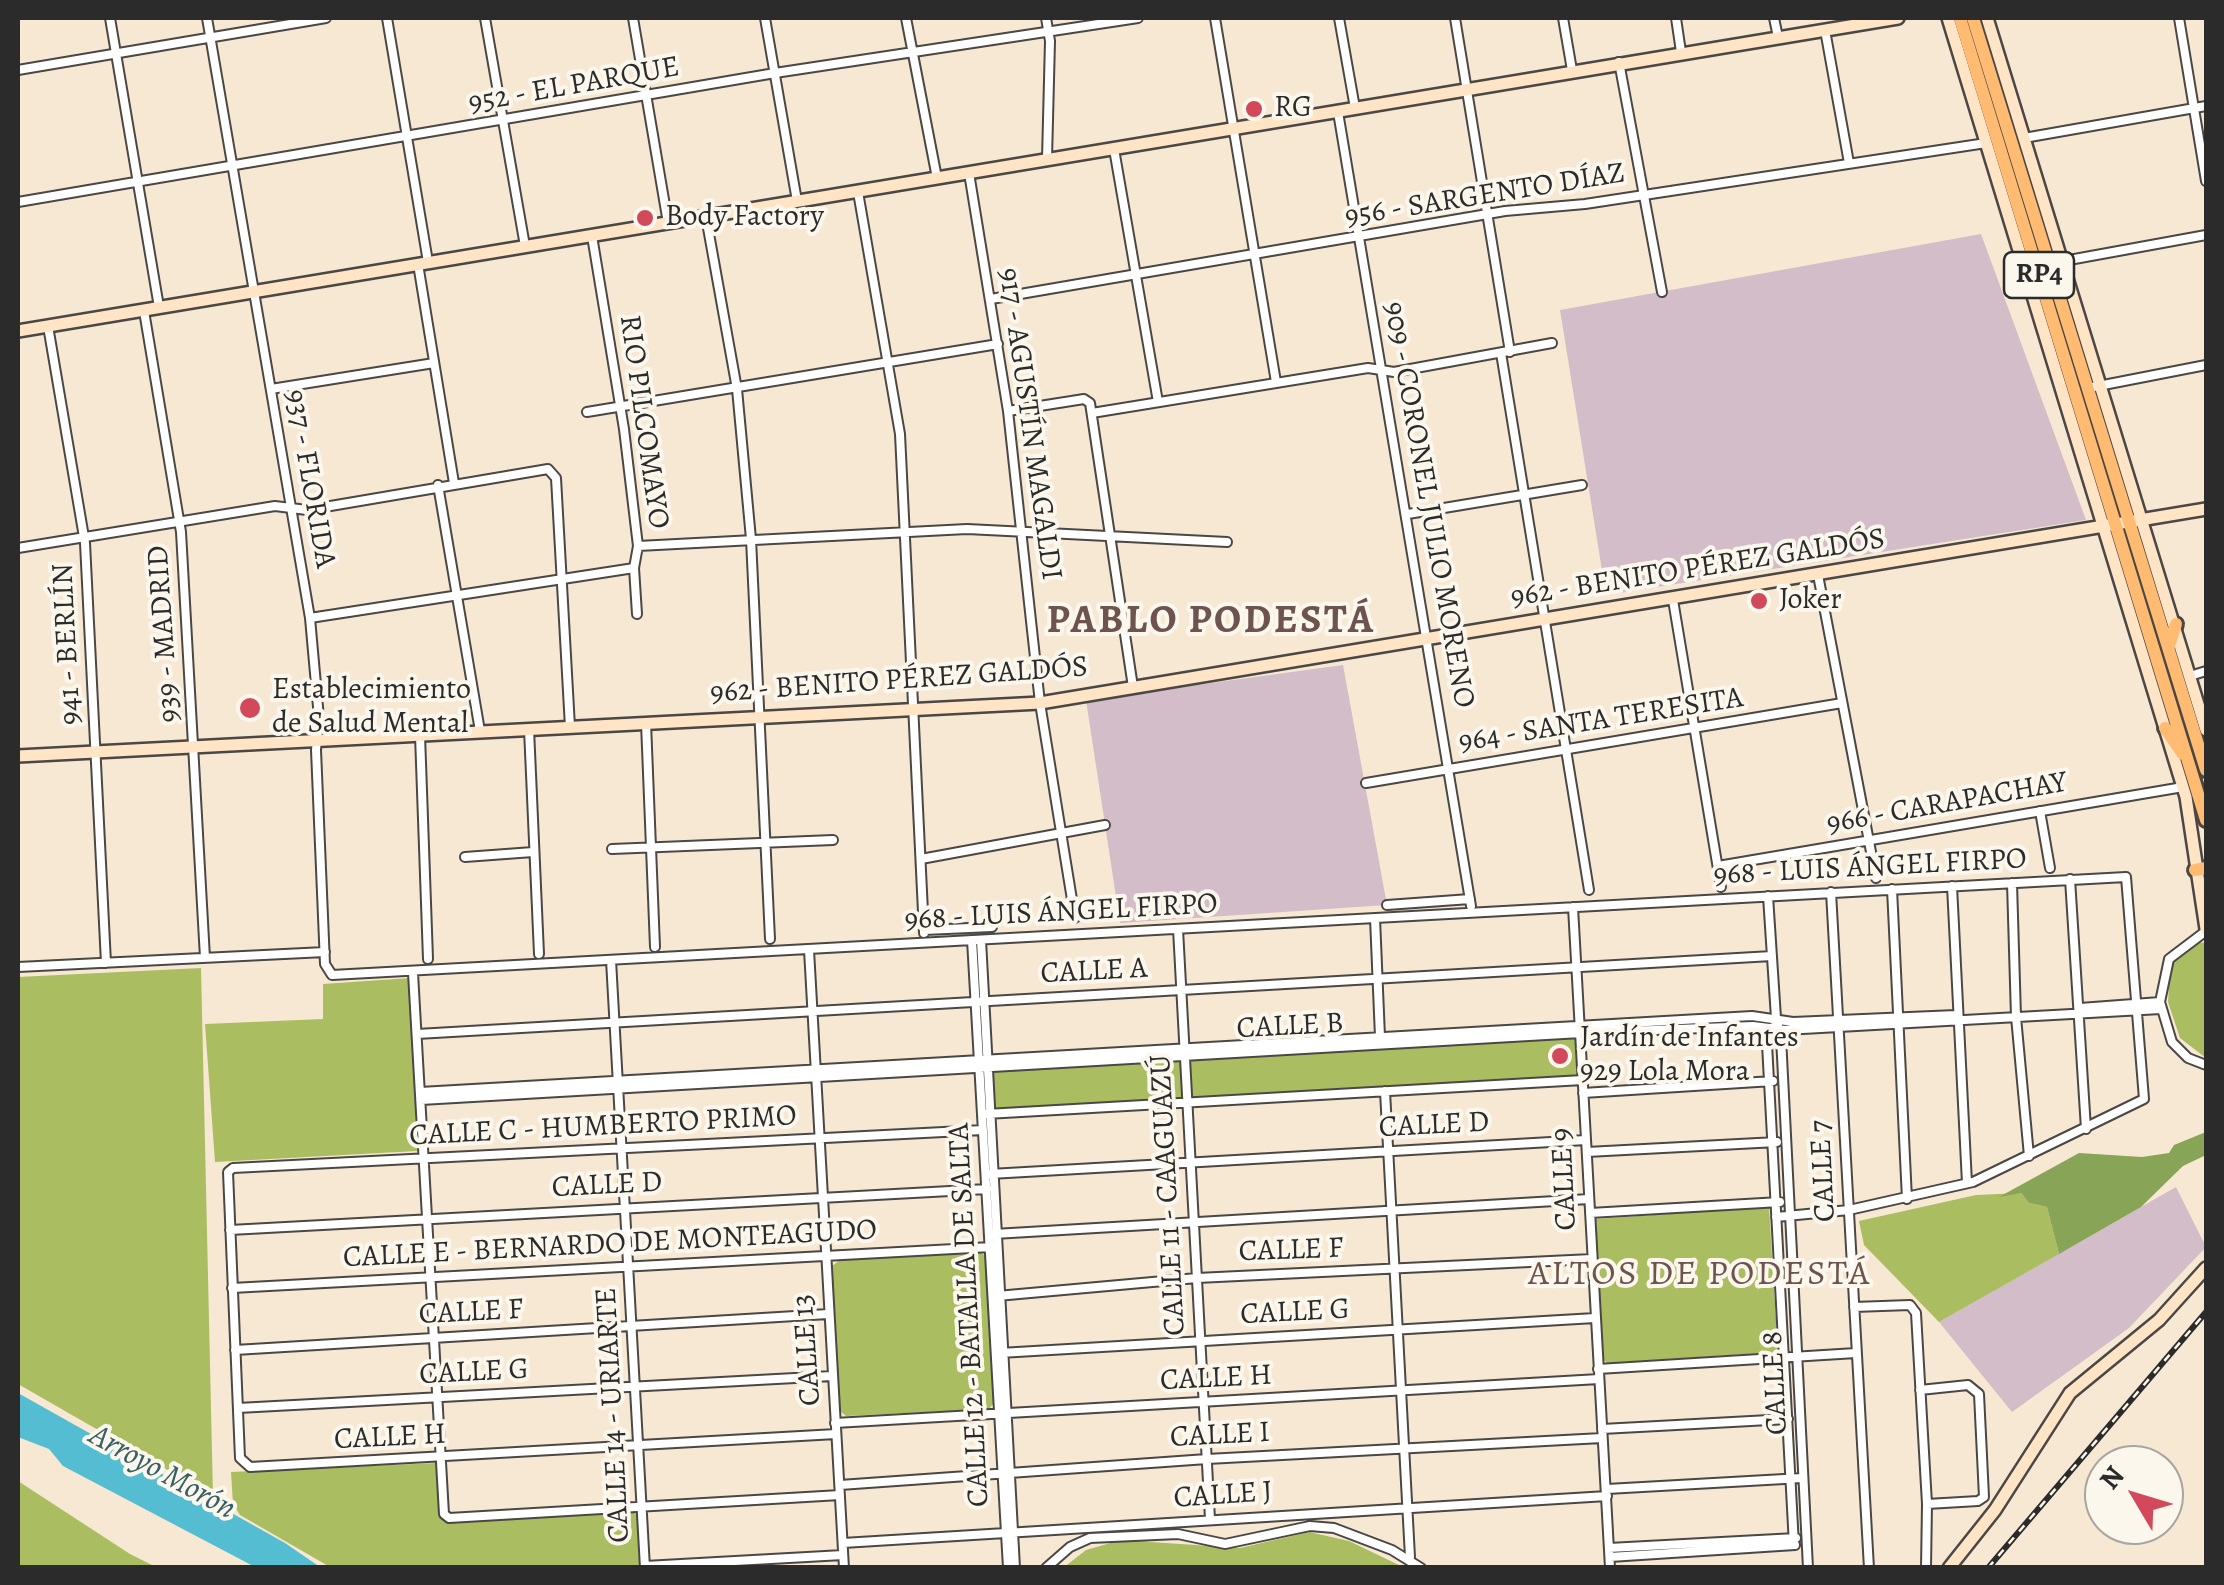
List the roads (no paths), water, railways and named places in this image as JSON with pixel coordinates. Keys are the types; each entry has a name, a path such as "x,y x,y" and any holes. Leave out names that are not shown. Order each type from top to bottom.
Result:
{"main road":[{"path":"18,332 1898,18"},
{"path":"1948,18 1986,143 2123,524 2176,624 2206,730"},
{"name":"RP4","path":"1960,18 2206,770"},
{"name":"RP4","path":"1973,18 2017,139 2033,210 2055,262 2094,385 2123,524 2206,820"},
{"path":"1986,18 2017,139 2038,186 2055,262"},
{"path":"2033,210 2038,186"},
{"name":"962 - BENITO PÉREZ GALDÓS","path":"18,756 1040,703 2206,509"},
{"path":"2123,524 2164,728 2183,787 2201,869 2206,930"},
{"path":"2168,648 2176,624"},
{"path":"2164,728 2190,764"},
{"path":"1949,1568 1995,1510 2070,1392 2159,1320 2206,1268"}],"street":[{"path":"110,18 159,307"},
{"name":"937 - FLORIDA","path":"206,18 310,618 325,952"},
{"path":"18,70 326,18"},
{"path":"387,18 408,138 434,363 454,482"},
{"path":"485,18 525,246"},
{"path":"633,18 668,223"},
{"path":"765,18 797,202"},
{"path":"906,18 937,178"},
{"path":"1046,18 1047,159"},
{"name":"952 - EL PARQUE","path":"18,202 776,73 1138,18"},
{"path":"1215,18 1276,382"},
{"path":"1339,18 1354,108"},
{"path":"1454,18 1487,214 1522,494 1589,890"},
{"path":"1562,18 1572,70"},
{"path":"1676,18 1681,52"},
{"path":"1774,18 1778,37"},
{"path":"2179,18 2206,182"},
{"path":"1825,29 1849,163"},
{"path":"1619,62 1641,196 1662,292"},
{"path":"2017,139 2206,106"},
{"name":"909 - CORONEL JULIO MORENO","path":"1338,112 1451,768 1470,902 1387,905"},
{"name":"956 - SARGENTO DÍAZ","path":"992,299 1256,257 1487,214 1641,196 1986,143"},
{"path":"1114,149 1158,402"},
{"name":"917 - AGUSTÍN MAGALDI","path":"969,173 1008,411 1040,703 1075,918"},
{"path":"858,192 900,425 924,931 992,927"},
{"path":"706,218 737,390 751,539 770,940"},
{"path":"2055,262 2206,235"},
{"name":"RIO PILCOMAYO","path":"592,236 638,546 634,568 637,614"},
{"name":"939 - MADRID","path":"144,311 179,521 205,958"},
{"name":"941 - BERLÍN","path":"48,326 84,535 106,963"},
{"path":"587,412 998,344"},
{"path":"1092,413 1368,368 1394,372 1552,344"},
{"path":"271,388 434,363"},
{"path":"2094,385 2206,364"},
{"path":"1008,411 1084,398 1092,413 1133,687"},
{"path":"18,548 274,506 308,510 454,482 548,469 556,478 570,726"},
{"path":"438,485 480,731"},
{"path":"1408,514 1582,485"},
{"path":"638,546 905,533 1023,533 1226,542"},
{"path":"310,618 560,576 634,568"},
{"path":"1818,576 1876,878"},
{"path":"1672,600 1721,887"},
{"path":"2190,676 2206,672"},
{"name":"964 - SANTA TERESITA","path":"1366,783 1842,704"},
{"path":"646,723 656,947"},
{"path":"529,729 539,954"},
{"path":"420,735 428,959"},
{"name":"966 - CARAPACHAY","path":"1718,866 2183,787"},
{"path":"2040,811 2050,868"},
{"path":"921,859 1105,825"},
{"path":"612,849 833,840"},
{"path":"465,857 534,852"},
{"name":"968 - LUIS ÁNGEL FIRPO","path":"325,952 326,968 338,977 2126,877 2138,1007"},
{"path":"2070,879 2086,1129"},
{"path":"2012,883 2016,1015 2029,1156"},
{"path":"1952,886 1968,1184"},
{"path":"1892,889 1906,1200"},
{"name":"CALLE 7","path":"1831,892 1869,1568"},
{"name":"CALLE 8","path":"1768,896 1783,1081 1808,1568"},
{"name":"CALLE 9","path":"1573,908 1610,1568"},
{"path":"1374,918 1380,1037"},
{"name":"CALLE 11 - CAAGUAZÚ","path":"1178,929 1210,1519"},
{"path":"2206,930 2169,958 2161,1006 2167,1032 2180,1051 2206,1065"},
{"name":"CALLE 12 - BATALLA DE SALTA","path":"977,940 1012,1568"},
{"name":"CALLE 13","path":"809,950 844,1568"},
{"path":"18,967 325,952"},
{"name":"CALLE A","path":"417,1034 1772,956"},
{"name":"CALLE 14 - URIARTE","path":"612,960 645,1567"},
{"path":"413,973 440,1459"},
{"name":"CALLE B","path":"1183,1053 1380,1037 1899,1021 2161,1006"},
{"path":"1776,1217 1849,1210 1968,1184 2144,1099 2138,1007"},
{"name":"CALLE 8","path":"1776,1025 1767,1044 1768,1082 1794,1542"},
{"name":"CALLE B","path":"421,1096 1580,1029"},
{"path":"986,1114 1583,1080"},
{"path":"1583,1093 1783,1081"},
{"path":"1385,1092 1410,1557"},
{"name":"CALLE 12 - BATALLA DE SALTA","path":"986,1114 982,1130 990,1174 986,1189 996,1296"},
{"name":"CALLE C - HUMBERTO PRIMO","path":"230,1230 228,1172 982,1130"},
{"name":"CALLE D","path":"990,1174 1586,1140"},
{"path":"1587,1152 1786,1142"},
{"name":"CALLE D","path":"230,1230 986,1189"},
{"path":"993,1234 1589,1199"},
{"path":"1590,1213 1788,1202"},
{"path":"230,1230 238,1408"},
{"name":"CALLE E - BERNARDO DE MONTEAGUDO","path":"232,1288 991,1247"},
{"name":"CALLE F","path":"996,1296 1197,1278 1592,1259"},
{"path":"1854,1307 1913,1307 1927,1504 1926,1568"},
{"name":"CALLE F","path":"235,1350 828,1314"},
{"name":"CALLE G","path":"1000,1353 1595,1318"},
{"name":"CALLE H","path":"836,1423 1401,1391 1856,1353"},
{"name":"CALLE G","path":"238,1408 832,1376"},
{"path":"1920,1390 1968,1385 1979,1394 1985,1493 1978,1501 1927,1504"},
{"name":"CALLE H","path":"238,1408 240,1458 246,1465 440,1459 836,1434"},
{"name":"CALLE I","path":"440,1459 444,1514 449,1518 642,1506 1207,1458 1405,1450 1801,1418"},
{"name":"CALLE J","path":"842,1543 1802,1478"},
{"path":"1046,1568 1070,1546 1090,1538 1178,1534 1224,1544 1310,1526 1334,1528 1410,1557 1421,1568"},
{"path":"1610,1552 1806,1541"},
{"path":"645,1567 843,1556"}],"water":[{"name":"Arroyo Morón","path":"18,1393 285,1543 320,1567 255,1567 63,1466 49,1449 18,1437"}],"railway":[{"path":"1988,1568 2206,1312"}],"place":[{"name":"RG","path":"1254,109"},
{"name":"Body Factory","path":"645,218"},
{"name":"Joker","path":"1759,601"},
{"name":"Establecimiento de Salud Mental","path":"250,708"},
{"name":"Jardín de Infantes 929 Lola Mora","path":"1560,1056"}],"district":[{"name":"PABLO PODESTÁ","path":"1211,622"},
{"name":"ALTOS DE PODESTÁ","path":"1700,1275"}]}
